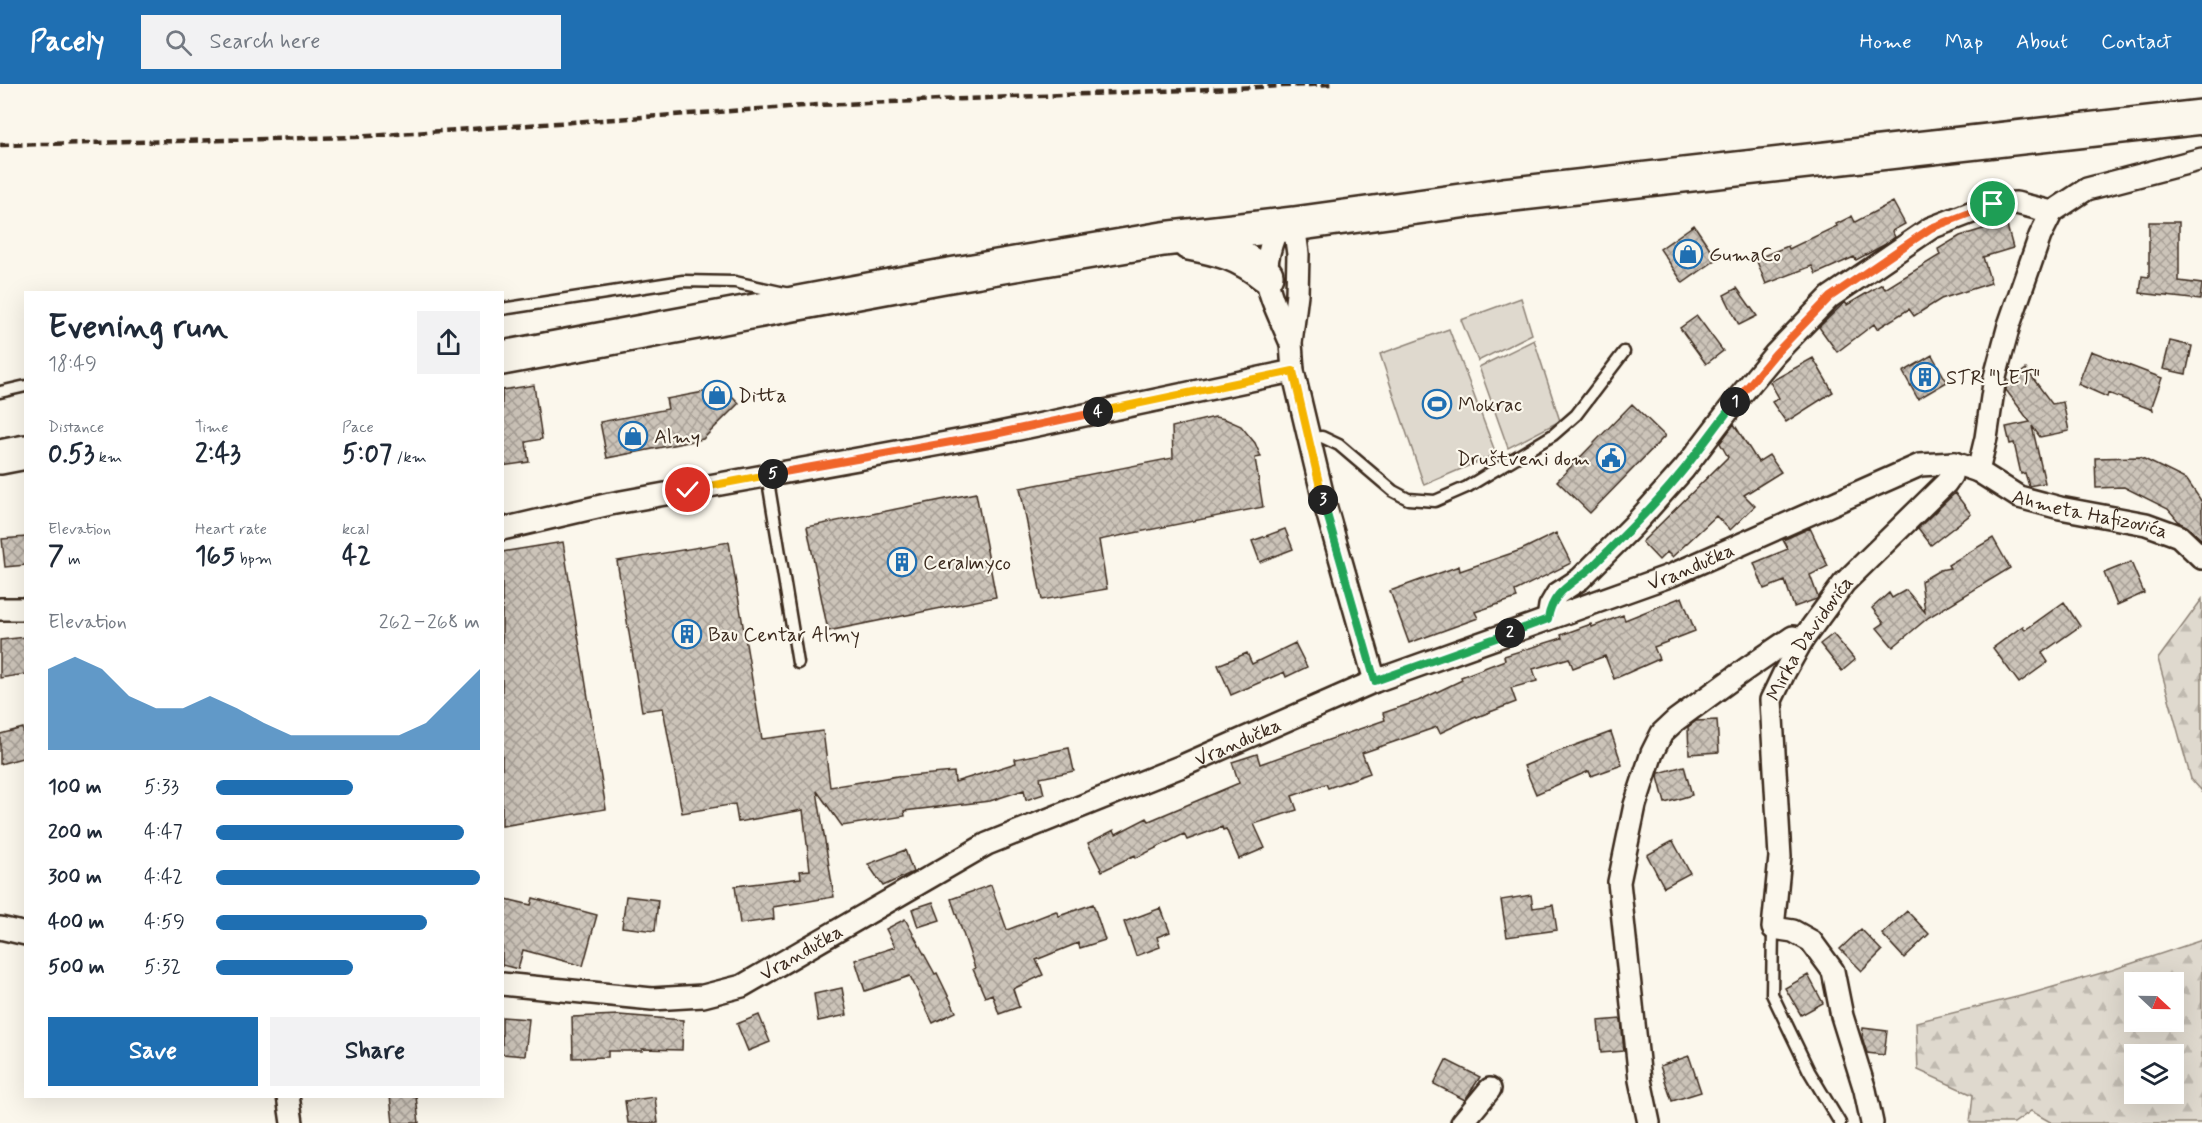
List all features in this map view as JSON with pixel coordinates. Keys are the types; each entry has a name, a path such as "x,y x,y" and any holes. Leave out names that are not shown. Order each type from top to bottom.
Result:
{"main road":[{"path":"504,358 1164,239 1504,195 2202,117"},
{"path":"1164,239 1230,253 1248,261 1266,275"},
{"path":"0,457 24,452"}],"street":[{"path":"1978,471 1995,377 2009,325 2040,236 2052,212 2087,189 2202,159"},
{"path":"1548,619 1550,606 1557,594 1580,579 1633,526 1684,469 1775,354 1830,297 1931,228 1993,204 2016,203 2052,212"},
{"path":"1291,343 1272,297 1266,275 1270,245 1286,225 1298,254 1297,294 1291,343 1293,371 1323,501 1375,681"},
{"path":"504,529 610,504 990,435 1293,371"},
{"name":"Vrandučka","path":"504,984 652,999 703,996 742,986 987,844 1182,766 1375,681 1672,575 1920,465 1954,463 1978,471"},
{"name":"Mirka Davidovića","path":"1773,928 1780,857 1771,700 1803,639 1844,583 1946,483 1951,476 1954,463"},
{"name":"Ahmeta Hafizovića","path":"1978,471 2019,497 2060,508 2146,524 2179,536 2202,558"},
{"path":"0,609 24,609"},
{"path":"1649,1123 1640,1080 1619,882 1635,806 1652,753 1662,734 1676,720 1793,637 1803,639"},
{"path":"0,928 24,934"},
{"path":"1773,928 1793,931 1811,941 1833,970 1842,1016 1865,1090 1872,1123"},
{"path":"1462,1123 1490,1089"},
{"path":"288,1098 292,1123"}],"lane":[{"path":"504,309 683,281 735,282 815,300"},
{"path":"1308,438 1322,437 1339,445 1393,491 1408,499 1435,501 1467,487 1553,435 1576,415 1624,352"},
{"path":"0,392 24,386"},
{"path":"767,476 798,663"},
{"path":"1773,928 1773,994 1809,1071 1840,1123"}],"green space":[{"name":"Mokrac","path":"1521,298 1532,334 1478,361 1461,320"},
{"name":"Mokrac","path":"1449,329 1496,454 1424,485 1380,354"},
{"name":"Mokrac","path":"1534,340 1560,421 1508,448 1479,367"},
{"path":"2202,599 2202,791 2191,779 2158,659"},
{"path":"2202,940 2202,1123 2052,1123 2031,1111 2014,1123 1970,1123 1973,1095 1918,1070 1916,1022 2029,994 2112,970"}],"building":[{"path":"1893,202 1905,224 1892,231 1895,237 1884,245 1856,260 1854,257 1816,274 1812,266 1766,284 1756,259 1788,246 1789,249 1837,226 1836,224 1852,216 1855,222"},
{"path":"2006,222 2013,248 1983,257 1991,283 1941,299 1914,316 1909,309 1877,329 1874,324 1837,352 1819,327 1845,302 1847,305 1882,284 1885,289 1940,255 1938,249 1960,236"},
{"path":"2149,222 2179,222 2179,281 2202,284 2200,300 2140,293 2142,276 2149,277"},
{"name":"GumaCo","path":"1694,225 1717,259 1683,283 1660,249"},
{"path":"1737,288 1757,316 1739,325 1724,295"},
{"path":"1697,316 1723,351 1706,364 1680,328"},
{"path":"2170,341 2192,346 2186,374 2163,369"},
{"path":"2091,351 2162,378 2152,406 2153,410 2108,393 2107,397 2078,384"},
{"name":"STR \"LET\"","path":"1932,355 1947,382 1918,399 1903,372"},
{"path":"1813,358 1833,392 1786,422 1772,402 1779,398 1770,382"},
{"path":"2026,369 2052,404 2063,402 2069,431 2040,437 2032,426 2045,483 2029,486 2025,473 2021,474 2014,443 2010,444 2006,427 2030,422 2006,390 2007,383"},
{"path":"718,382 739,403 703,439 607,458 600,422 668,409 666,399 709,391"},
{"path":"534,385 542,439 526,442 529,462 504,466 504,390"},
{"name":"Društveni dom","path":"1632,404 1665,436 1590,513 1557,481"},
{"path":"1215,417 1241,426 1255,443 1261,457 1255,458 1263,507 1099,540 1107,589 1042,600 1020,488 1173,458 1172,427"},
{"path":"1734,424 1758,462 1769,455 1781,472 1744,495 1755,506 1730,530 1716,516 1672,557 1667,552 1659,560 1642,542 1728,457 1720,443"},
{"path":"2140,457 2187,480 2202,502 2202,540 2180,523 2168,509 2124,487 2096,488 2095,458"},
{"name":"Ceralmyco","path":"976,493 996,597 828,631 807,527"},
{"path":"1955,493 1971,514 1931,545 1918,528"},
{"path":"1810,528 1828,566 1810,575 1817,599 1794,607 1785,581 1764,589 1754,563 1788,549 1783,540"},
{"path":"1285,529 1293,549 1260,562 1252,541"},
{"path":"1556,533 1571,563 1515,591 1517,598 1475,612 1478,618 1409,643 1390,591 1459,566 1460,571 1521,550"},
{"path":"24,537 24,565 5,567 2,539"},
{"path":"1993,538 2010,568 1929,617 1893,647 1877,628 1884,623 1872,608 1889,593 1892,598 1906,590 1925,612 1921,581 1940,570 1950,568 1948,565"},
{"path":"563,542 606,809 504,826 504,552"},
{"name":"Bau Centar Almy","path":"729,542 762,739 823,731 830,787 898,776 954,772 955,782 1016,763 1015,759 1069,748 1074,771 1040,778 1044,794 1026,800 1024,790 990,801 904,811 905,816 842,826 817,791 834,897 773,907 774,919 740,924 735,886 801,878 800,871 810,870 803,810 738,822 735,804 682,813 663,708 642,711 617,561"},
{"path":"2131,562 2144,593 2117,605 2104,573"},
{"path":"1682,597 1695,631 1654,647 1659,659 1614,679 1605,656 1573,668 1569,658 1533,669 1537,681 1511,688 1516,702 1476,716 1440,733 1437,727 1362,753 1370,773 1328,788 1326,784 1292,796 1297,810 1254,824 1265,848 1239,859 1226,829 1223,830 1222,827 1187,840 1184,834 1136,858 1135,855 1102,871 1088,843 1114,830 1116,834 1147,818 1149,821 1239,783 1232,762 1257,754 1260,764 1385,720 1383,713 1418,701 1462,680 1461,677 1505,660 1504,656 1562,638 1561,635 1591,624 1592,627 1623,615 1625,620"},
{"path":"2064,602 2080,626 2042,653 2048,662 2019,683 1993,648 2023,626 2025,630"},
{"path":"1833,634 1855,660 1842,671 1820,644"},
{"path":"24,637 24,674 0,678 0,640"},
{"path":"1295,643 1307,667 1286,677 1284,672 1231,695 1218,665 1247,653 1252,664"},
{"path":"1717,720 1719,752 1689,754 1688,727 1696,721"},
{"path":"23,728 24,758 0,764 0,734"},
{"path":"1611,732 1622,765 1591,776 1589,771 1536,794 1524,766"},
{"path":"1684,766 1692,795 1665,803 1659,773"},
{"path":"1673,841 1690,873 1664,887 1647,855"},
{"path":"905,850 913,872 883,886 868,864"},
{"path":"991,885 1007,930 1056,911 1059,916 1093,904 1105,940 1080,948 1078,943 1036,960 1043,975 1013,989 1019,1007 999,1014 992,994 985,997 973,969 975,968 951,899"},
{"path":"1531,895 1533,908 1553,905 1557,930 1507,937 1501,900"},
{"path":"626,896 658,900 655,931 622,927"},
{"path":"504,898 531,905 533,898 597,915 583,966 523,950 518,969 504,966"},
{"path":"933,902 940,920 918,927 912,909"},
{"path":"1161,908 1170,932 1157,937 1160,947 1136,956 1124,922"},
{"path":"1907,911 1929,934 1904,958 1882,934"},
{"path":"905,919 935,974 937,973 956,1012 933,1023 910,976 865,991 855,960 895,947 886,929"},
{"path":"1861,929 1882,951 1862,971 1840,949"},
{"path":"1808,975 1823,1003 1801,1015 1785,988"},
{"path":"842,988 847,1015 818,1021 814,994"},
{"path":"619,1015 683,1020 682,1050 608,1051 608,1057 573,1058 572,1017"},
{"path":"759,1015 770,1042 748,1051 737,1024"},
{"path":"504,1017 529,1019 525,1056 504,1054"},
{"path":"1621,1019 1624,1051 1601,1053 1598,1021"},
{"path":"1863,1028 1887,1031 1884,1055 1867,1053 1862,1037"},
{"path":"1689,1056 1701,1092 1672,1101 1660,1066"},
{"path":"1446,1060 1480,1077 1465,1100 1434,1084"},
{"path":"655,1097 658,1123 628,1123 625,1101"},
{"path":"390,1098 416,1098 419,1123 393,1123"}],"railway":[{"path":"0,145 355,137 818,105 1332,84"}],"place":[{"name":"GumaCo","path":"1688,254"},
{"name":"STR \"LET\"","path":"1925,377"},
{"name":"Ditta","path":"717,395"},
{"name":"Mokrac","path":"1437,404"},
{"name":"Almy","path":"633,436"},
{"name":"Društveni dom","path":"1611,458"},
{"name":"Ceralmyco","path":"902,562"},
{"name":"Bau Centar Almy","path":"687,634"}],"route":[{"path":"688,490 990,435 1293,371 1323,501 1375,681 1548,619 1550,606 1557,594 1580,579 1633,526 1684,469 1775,354 1830,297 1931,228 1993,204"}]}
